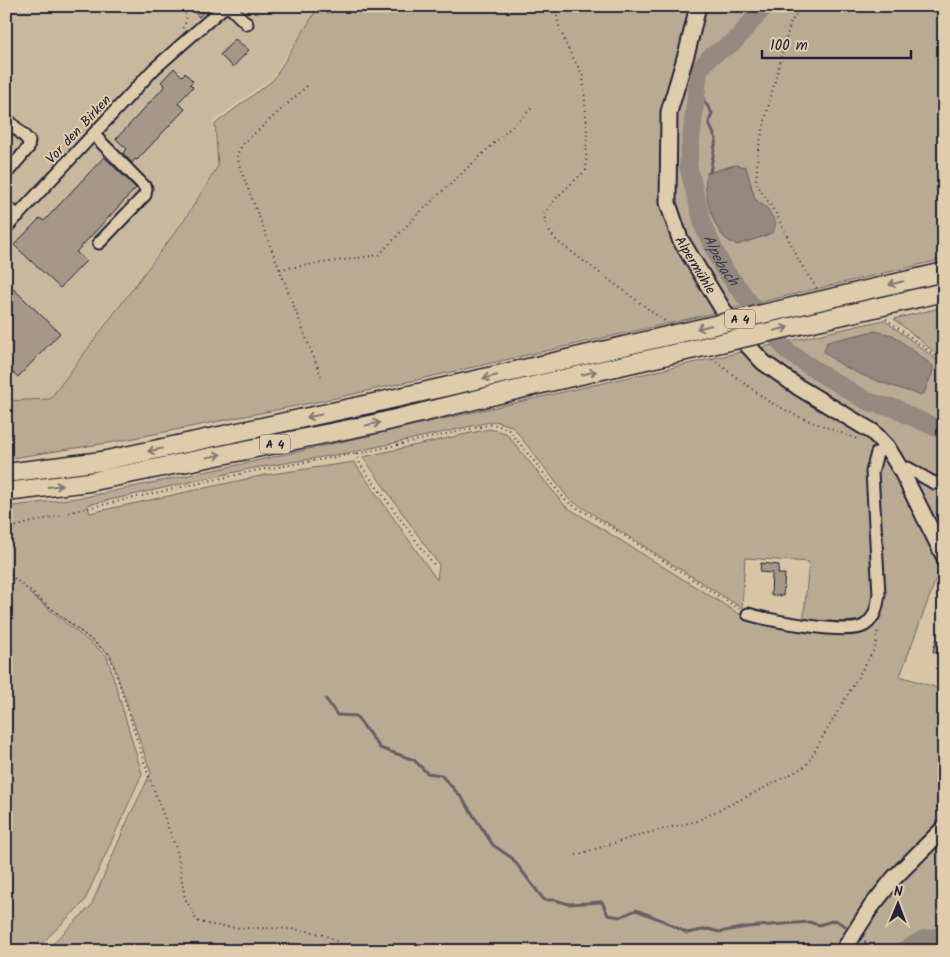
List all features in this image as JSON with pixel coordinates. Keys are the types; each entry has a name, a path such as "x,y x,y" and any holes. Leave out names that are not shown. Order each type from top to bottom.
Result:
{"highway":[{"name":"A 4","path":"6,473 102,461 374,403 944,272"},
{"name":"A 4","path":"6,492 89,482 378,423 944,292"}],"main road":[{"name":"Alpermühle","path":"698,6 669,112 668,203 680,239 739,336 763,362 798,387 873,432 887,447 901,470 944,556"},
{"path":"844,950 871,907 895,876 944,828"}],"street":[{"name":"Vor den Birken","path":"6,228 94,136 154,68 173,50 223,8 230,7 247,24"},
{"path":"6,118 29,142 28,148 6,174"},
{"path":"94,136 146,188 145,195 99,243"},
{"path":"6,206 18,216"},
{"path":"748,614 763,619 811,626 853,629 865,626 875,614 879,594 872,472 877,453 887,447"},
{"path":"901,470 908,468 934,482 944,482"}],"path":[{"path":"173,50 187,18 186,14 178,6"},
{"path":"555,6 558,23 582,76 587,128 586,170 557,196 544,214 547,229 558,242 666,323"},
{"path":"802,6 790,24 771,96 758,150 756,183 778,216 799,261 820,292"},
{"path":"307,86 243,144 237,154 240,168 322,376"},
{"path":"280,269 378,255 418,214 534,106"},
{"path":"883,317 944,362"},
{"path":"711,358 768,402 797,416 851,437 887,447"},
{"path":"6,529 79,510 254,471 356,454 493,424 508,430 567,502 606,524 748,614"},
{"path":"356,454 360,464 434,565"},
{"path":"6,572 110,655 148,774 177,851 185,898 197,921 212,926 294,929 328,936 348,951"},
{"path":"576,855 643,834 697,820 806,766 876,646 878,624 875,614"},
{"path":"811,951 820,946 838,941 844,950"}],"shaded area":[{"path":"6,6 319,6 272,77 213,121 217,165 182,220 49,399 6,401"},
{"path":"319,6 944,6 944,259 684,320 331,399 114,442 6,459 6,401 50,399 184,220 218,166 215,124 273,80"},
{"path":"735,165 746,167 755,199 767,208 776,223 773,232 737,245 725,238 716,224 709,207 706,188 707,173"},
{"path":"944,307 944,360 894,319"},
{"path":"884,320 944,365 944,480 898,474 944,484 944,565 942,563 900,676 944,690 944,951 45,951 91,906 129,817 151,773 110,655 29,593 107,656 142,774 84,902 34,951 6,951 6,507 85,497 242,464","holes":["495,421 512,426 569,499 742,608 745,558 809,562 803,625 744,617 565,506 506,433 489,429 363,457 439,565 437,580 354,462 265,475 90,513 87,505 249,469 353,452"]},
{"path":"874,331 893,335 933,366 933,371 924,393 919,395 857,373 824,352 827,342"}],"building":[{"path":"188,6 209,6 199,17"},
{"path":"235,39 249,50 233,67 220,55"},
{"path":"174,68 182,76 185,73 193,81 190,84 193,87 178,103 185,109 132,163 123,153 127,149 116,139 165,86 161,82"},
{"path":"104,157 136,188 76,252 86,261 60,288 14,245 40,218 44,221"},
{"path":"6,282 60,333 18,377 6,366"},
{"path":"761,563 779,565 778,574 785,574 783,596 771,595 772,573 760,572"},
{"path":"936,640 944,642 944,655 933,652"}],"waterway":[{"name":"Alpebach","path":"765,6 734,42 711,56 699,70 688,166 704,228 723,268 787,351 867,401 896,408 905,414 944,431"},
{"path":"698,81 702,86 704,101 712,113 709,123 716,139 710,172"},
{"path":"326,699 337,715 356,716 380,748 414,760 427,773 441,775 462,798 493,845 512,858 544,900 555,900 569,904 602,902 608,915 620,917 636,910 687,933 708,929 719,932 747,927 809,922 819,925 835,920 847,927"},
{"name":"Alpebach","path":"903,951 924,939 944,934"},
{"path":"865,942 868,951"}]}
